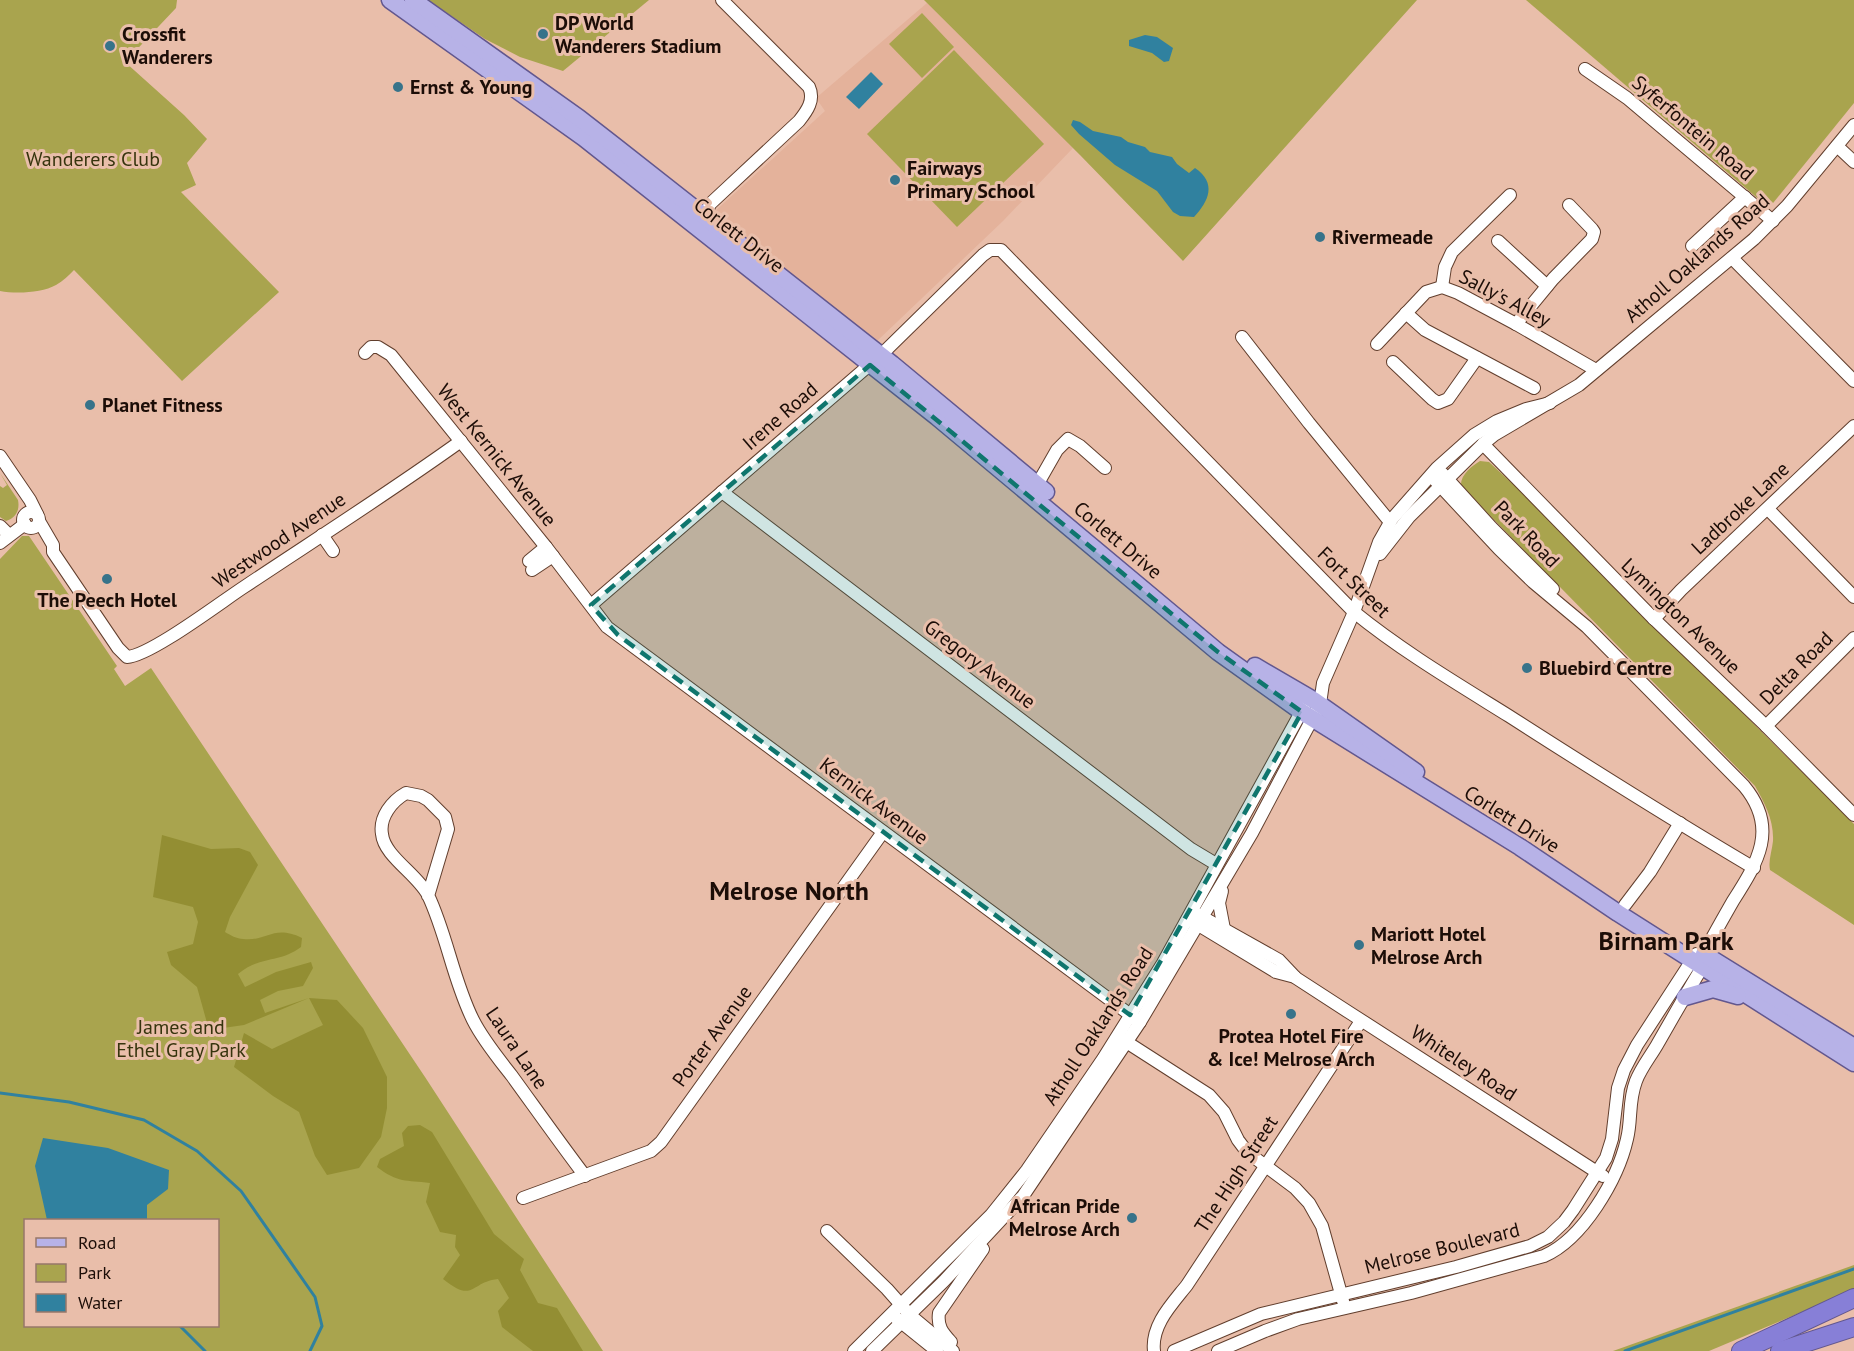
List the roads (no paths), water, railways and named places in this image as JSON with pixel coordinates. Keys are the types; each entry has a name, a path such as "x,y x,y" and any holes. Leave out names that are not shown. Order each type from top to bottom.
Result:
{"highway":[{"path":"1742,1351 1854,1298"},
{"path":"1780,1351 1854,1327"}],"main road":[{"name":"Corlett Drive","path":"390,0 702,223"},
{"name":"Corlett Drive","path":"413,0 579,118 702,223 1037,485 1224,642 1310,708 1618,913 1702,955 1759,1004 1854,1063"},
{"name":"Corlett Drive","path":"875,360 1218,652 1702,955 1854,1047"},
{"path":"1685,997 1713,988 1759,1004"}],"street":[{"path":"702,223 710,204 807,111 811,90 722,0"},
{"name":"Syferfontein Road","path":"1585,69 1627,98 1773,221"},
{"name":"Atholl Oaklands Road","path":"1372,564 1409,517 1483,444 1494,435 1574,389 1732,258 1773,221 1854,125"},
{"path":"1837,146 1854,162"},
{"path":"1442,286 1445,267 1452,252 1510,195"},
{"path":"1692,246 1745,197"},
{"path":"1516,324 1547,286 1594,236 1592,229 1569,205"},
{"path":"1498,241 1547,286"},
{"name":"Irene Road","path":"591,605 875,360 990,250"},
{"name":"Fort Street","path":"990,250 1001,250 1007,254 1354,612 1381,634 1427,665 1754,868"},
{"path":"1732,258 1854,381"},
{"name":"Sally's Alley","path":"1377,344 1426,292 1442,286 1516,324 1596,370"},
{"path":"1406,314 1425,330 1534,388"},
{"path":"1242,337 1390,522"},
{"name":"West Kernick Avenue","path":"365,352 371,347 378,347 391,355 591,605"},
{"path":"1393,362 1438,403 1448,399 1477,357"},
{"name":"Atholl Oaklands Road","path":"872,1351 998,1225 1023,1196 1128,1043 1135,1018 1188,914 1323,683 1354,612 1379,542 1390,522 1434,472 1487,426 1526,409 1550,403"},
{"name":"Ladbroke Lane","path":"1654,619 1681,590 1854,426"},
{"path":"1037,485 1057,450 1068,439 1080,446 1105,468"},
{"name":"Westwood Avenue","path":"32,520 47,549 53,552 118,648 127,657 143,652 461,441"},
{"name":"Lymington Avenue","path":"1483,444 1654,619 1854,814"},
{"path":"0,456 24,493 32,520 3,535"},
{"name":"Park Road","path":"1434,472 1574,610 1587,627 1751,795 1760,812 1763,834 1754,868 1702,955"},
{"name":"Gregory Avenue","path":"722,492 1191,849 1216,864"},
{"path":"1768,509 1854,597"},
{"path":"322,535 333,551"},
{"path":"531,566 550,551"},
{"name":"Kernick Avenue","path":"591,605 601,620 618,635 1135,1018"},
{"name":"Delta Road","path":"1766,726 1854,638"},
{"name":"Atholl Oaklands Road","path":"854,1351 991,1215 1012,1191 1103,1059 1135,1018 1187,943 1268,805 1310,708"},
{"name":"Laura Lane","path":"428,896 448,829 445,817 428,800 406,793 394,801 383,821 381,833 385,845 420,881 428,896 443,933 465,1003 478,1031 585,1176"},
{"path":"1243,818 1258,807 1268,805"},
{"path":"1625,905 1650,872 1680,823"},
{"name":"Porter Avenue","path":"524,1198 651,1151 661,1142 883,832"},
{"path":"1187,943 1220,932 1219,903 1225,881"},
{"name":"Whiteley Road","path":"1188,914 1279,960 1296,978 1611,1181"},
{"name":"Melrose Boulevard","path":"1218,1351 1298,1319 1453,1282 1557,1250 1575,1234 1611,1181 1627,1140 1629,1109 1638,1076 1685,997 1702,955"},
{"name":"Melrose Boulevard","path":"1174,1351 1261,1314 1456,1267 1539,1242 1564,1222 1598,1172 1611,1147 1620,1079 1637,1045 1702,955"},
{"name":"The High Street","path":"1154,1347 1155,1333 1160,1322 1361,1021"},
{"path":"1128,1043 1209,1095 1224,1112 1242,1146 1299,1193 1317,1216 1325,1234 1345,1309"},
{"path":"959,1351 942,1332 939,1326 939,1313 998,1225"},
{"path":"827,1231 887,1289 895,1309 937,1351"},
{"path":"906,1319 953,1351"}],"water":[{"path":"1145,35 1157,37 1173,48 1169,61 1164,62 1152,53 1129,46 1129,40"},
{"path":"871,72 883,84 859,109 846,97"},
{"path":"1073,120 1093,131 1121,137 1128,142 1145,147 1150,152 1172,157 1189,173 1195,168 1202,174 1208,186 1204,205 1194,217 1180,216 1173,212 1157,191 1115,165 1079,134 1071,125"},
{"path":"43,1138 108,1148 169,1170 168,1189 147,1205 147,1219 47,1219 35,1166"}],"waterway":[{"path":"0,1093 69,1102 144,1120 197,1151 241,1191 315,1297 322,1326 310,1351"},
{"path":"1625,1351 1854,1269"},
{"path":"181,1327 205,1351"}],"place":[{"name":"DP World Wanderers Stadium","path":"543,34"},
{"name":"Crossfit Wanderers","path":"110,46"},
{"name":"Ernst & Young","path":"398,87"},
{"name":"Fairways Primary School","path":"895,180"},
{"name":"Rivermeade","path":"1320,237"},
{"name":"Planet Fitness","path":"90,405"},
{"name":"The Peech Hotel","path":"107,579"},
{"name":"Bluebird Centre","path":"1527,668"},
{"name":"Mariott Hotel Melrose Arch","path":"1359,945"},
{"name":"Protea Hotel Fire & Ice! Melrose Arch","path":"1291,1014"},
{"name":"African Pride Melrose Arch","path":"1132,1218"}],"district":[{"name":"Melrose North","path":"789,891"},
{"name":"Birnam Park","path":"1666,941"}],"park label":[{"name":"Wanderers Club","path":"93,159"},
{"name":"James and Ethel Gray Park","path":"181,1038"}]}
